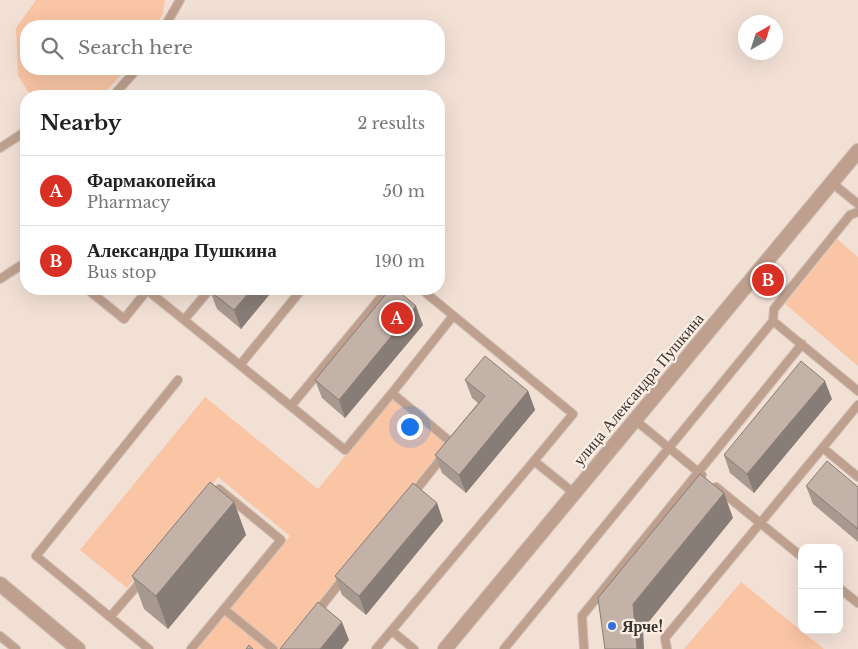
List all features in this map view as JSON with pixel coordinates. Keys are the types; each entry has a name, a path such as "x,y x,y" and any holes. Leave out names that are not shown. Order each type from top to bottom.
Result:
{"street":[{"name":"улица Александра Пушкина","path":"445,649 858,151"},
{"path":"0,584 78,649"}],"lane":[{"path":"168,20 180,0"},
{"path":"119,90 132,75"},
{"path":"0,148 20,135"},
{"path":"832,183 858,204"},
{"path":"504,649 773,321 774,308 850,215 858,212"},
{"path":"0,279 20,266"},
{"path":"94,295 124,319 143,295"},
{"path":"155,295 345,450 453,316"},
{"path":"184,320 205,295"},
{"path":"240,365 297,295"},
{"path":"291,406 383,295"},
{"path":"376,649 573,414 428,295"},
{"path":"773,321 858,390"},
{"path":"584,649 582,616 802,344"},
{"path":"149,649 36,556 178,380"},
{"path":"392,393 454,443 404,504"},
{"path":"667,649 665,638 858,405"},
{"path":"635,420 798,554"},
{"path":"823,448 858,477"},
{"path":"534,461 574,493"},
{"path":"191,649 281,540 218,489 206,504"},
{"path":"110,618 148,572"},
{"path":"312,618 349,573"},
{"path":"840,589 858,603"},
{"path":"224,609 274,649"},
{"path":"392,631 414,649"},
{"path":"0,636 16,649"}],"shaded area":[{"path":"36,0 165,0 163,14 159,20 22,20"},
{"path":"20,22 20,75 121,75 107,90 27,90 18,76 16,28"},
{"path":"837,239 858,257 858,366 785,304"},
{"path":"205,397 318,489 392,399 447,444 280,649 197,649 290,536 218,477 127,588 80,550"},
{"path":"741,582 798,628 798,634 805,634 824,649 684,649"}],"building":[{"path":"215,295 247,295 234,310"},
{"path":"385,295 403,295 416,306 339,400 315,380"},
{"path":"485,356 528,391 459,475 435,455 485,396 465,380"},
{"path":"801,361 825,381 747,474 724,455"},
{"path":"827,461 858,487 858,529 806,486"},
{"path":"700,474 724,493 633,604 637,649 605,649 598,598"},
{"path":"210,482 234,502 156,596 132,576"},
{"path":"413,483 437,503 359,596 335,576"},
{"path":"318,602 342,622 320,649 280,649"}],"place":[{"name":"Александра Пушкина","path":"768,280"},
{"name":"Фармакопейка","path":"397,318"},
{"name":"Ярче!","path":"612,626"}]}
